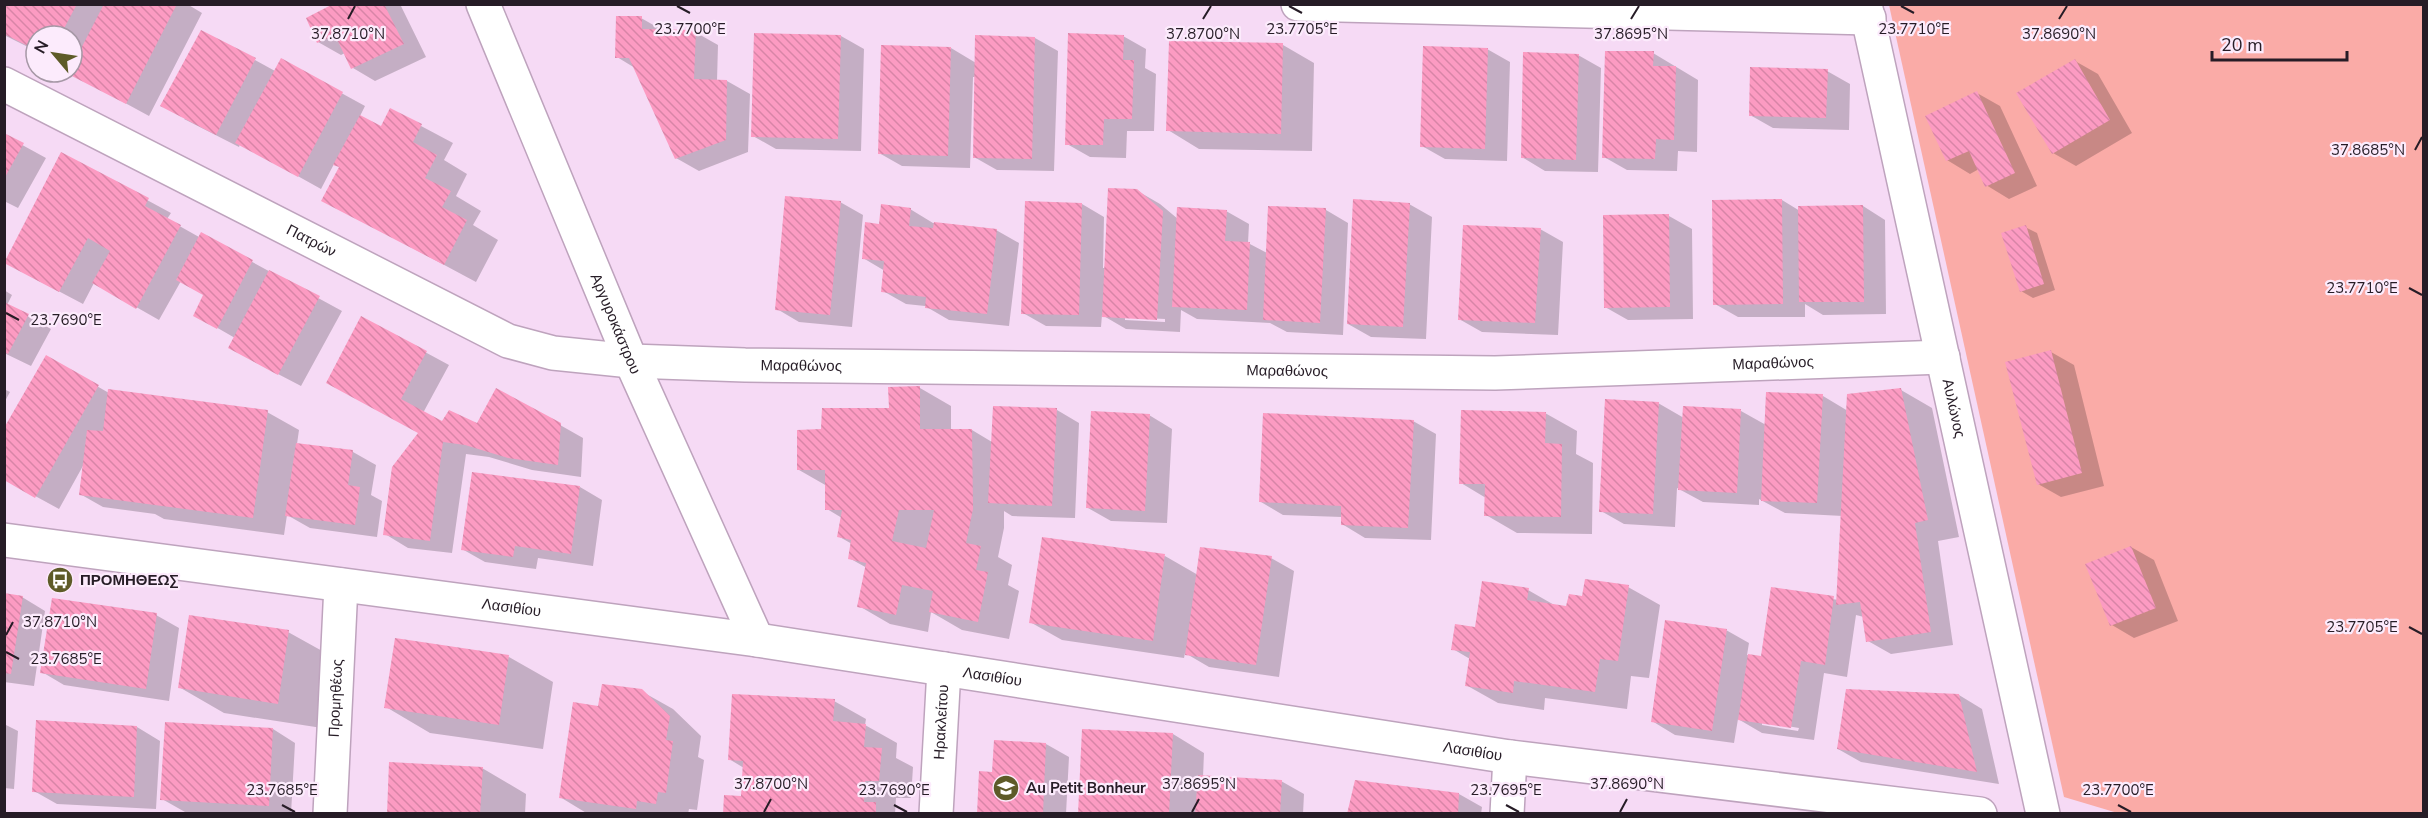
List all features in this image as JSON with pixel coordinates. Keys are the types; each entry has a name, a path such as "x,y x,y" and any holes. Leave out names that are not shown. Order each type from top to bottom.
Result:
{"street":[{"name":"Αργυροκάστρου","path":"483,4 630,361 757,640"},
{"path":"1298,4 1867,11"},
{"name":"Αυλώνος","path":"1867,11 2043,813"},
{"name":"Πατρών","path":"4,84 508,341 553,353 630,361"},
{"name":"Μαραθώνος","path":"630,361 745,365 1495,373 1943,357"},
{"name":"Λασιθίου","path":"4,540 757,640 1510,757 1980,813"},
{"name":"Προμηθέως","path":"330,813 341,585"},
{"name":"Ηρακλείτου","path":"936,813 944,669"},
{"path":"1507,813 1510,757"}],"shaded area":[{"path":"1889,5 2423,5 2423,813 2121,814 2064,797"}],"building":[{"path":"4,4 77,4 66,24 24,24 24,44 4,34"},
{"path":"104,4 177,4 126,104 84,82 84,43"},
{"path":"333,4 384,4 404,44 351,69 335,35 317,43 306,18"},
{"path":"616,16 642,16 642,29 696,30 694,79 727,80 726,140 675,159 629,58 615,58"},
{"path":"201,30 256,58 216,135 160,106"},
{"path":"754,33 841,35 838,139 751,137"},
{"path":"1068,33 1124,35 1123,60 1134,60 1132,119 1104,119 1103,145 1065,145"},
{"path":"975,35 1035,37 1032,159 973,158"},
{"path":"1169,41 1283,43 1281,134 1166,131"},
{"path":"881,45 951,47 948,156 878,154"},
{"path":"1423,46 1488,48 1485,149 1420,147"},
{"path":"1605,51 1654,51 1653,66 1676,66 1674,140 1656,139 1655,159 1602,158"},
{"path":"1523,52 1579,54 1576,160 1521,158"},
{"path":"281,58 343,92 298,177 235,143"},
{"path":"2075,59 2110,120 2052,154 2016,93"},
{"path":"1750,67 1828,69 1826,118 1749,116"},
{"path":"1977,91 2015,173 1985,187 1969,151 1946,161 1925,116"},
{"path":"390,108 422,124 413,142 437,155 425,178 451,191 442,207 467,220 444,265 321,201 339,167 333,165 360,115 381,126"},
{"path":"4,133 24,143 4,179"},
{"path":"61,152 149,198 145,206 181,225 136,309 92,283 110,251 88,238 59,292 4,263"},
{"path":"1108,188 1137,189 1163,211 1157,320 1102,317"},
{"path":"785,196 841,201 830,315 775,310"},
{"path":"1353,199 1410,203 1403,327 1347,324"},
{"path":"1782,199 1783,304 1713,305 1712,200"},
{"path":"1025,201 1082,203 1079,315 1021,314"},
{"path":"881,204 911,208 909,226 933,228 934,222 997,229 987,314 925,308 926,297 881,292 884,261 862,259 865,222 879,224"},
{"path":"1863,205 1864,302 1799,302 1798,206"},
{"path":"1268,206 1326,208 1320,323 1263,320"},
{"path":"1177,207 1227,210 1225,241 1250,242 1247,310 1172,307"},
{"path":"1669,214 1670,307 1604,308 1603,215"},
{"path":"1463,225 1541,228 1535,323 1458,320"},
{"path":"2026,225 2044,284 2020,292 2001,233"},
{"path":"201,232 253,260 217,329 193,316 203,295 176,280"},
{"path":"269,270 320,296 278,375 228,348"},
{"path":"4,302 29,314 8,354 4,352"},
{"path":"361,316 427,351 401,399 442,421 449,410 477,423 496,388 561,423 558,465 508,458 465,445 443,442 430,541 383,535 392,467 418,433 326,383"},
{"path":"2051,350 2082,473 2037,485 2005,362"},
{"path":"46,355 99,385 35,498 4,480 4,428"},
{"path":"920,386 920,429 972,429 973,509 966,543 981,546 976,570 988,572 978,622 929,612 933,591 902,585 896,615 857,607 866,563 848,559 851,540 837,537 842,510 825,510 825,470 797,470 797,430 821,429 822,408 889,408 888,387","holes":["899,510 934,510 926,548 892,541"]},
{"path":"1901,388 1928,520 1915,523 1931,632 1866,642 1860,602 1836,605 1847,394"},
{"path":"108,389 268,410 253,518 79,495 87,430 103,431"},
{"path":"1766,392 1823,394 1817,503 1761,501"},
{"path":"1605,399 1659,402 1653,514 1599,512"},
{"path":"993,406 1057,408 1052,506 988,503"},
{"path":"1683,406 1741,409 1737,493 1678,490"},
{"path":"1461,410 1546,412 1545,443 1562,444 1561,517 1484,516 1485,484 1459,484"},
{"path":"1091,411 1150,414 1145,511 1086,508"},
{"path":"1263,413 1414,420 1408,528 1341,525 1341,506 1259,502"},
{"path":"296,443 353,450 348,485 360,487 355,525 285,516"},
{"path":"472,472 580,486 571,554 515,546 513,557 461,550"},
{"path":"1042,537 1165,554 1153,641 1029,623"},
{"path":"2131,546 2156,608 2110,626 2085,564"},
{"path":"1200,547 1272,556 1256,665 1185,655"},
{"path":"1585,579 1629,585 1618,661 1600,659 1595,692 1514,681 1513,693 1465,686 1470,652 1451,650 1455,624 1475,627 1482,581 1529,588 1527,600 1566,606 1569,594 1582,596"},
{"path":"1771,587 1834,596 1825,665 1801,661 1791,728 1738,720 1748,654 1761,656"},
{"path":"4,593 23,596 11,674 4,673"},
{"path":"52,598 157,613 146,689 40,673"},
{"path":"189,615 289,630 278,704 178,688"},
{"path":"1665,620 1727,629 1712,731 1651,722"},
{"path":"395,638 509,655 499,725 384,708"},
{"path":"602,684 642,689 670,716 666,740 673,741 666,793 658,792 656,804 637,801 636,809 559,798 573,702 598,706"},
{"path":"1846,689 1959,694 1977,772 1837,749"},
{"path":"732,694 835,699 833,721 866,724 864,747 882,748 879,781 865,781 864,802 876,802 876,814 723,814 724,795 741,796 743,761 728,760"},
{"path":"36,720 137,726 134,797 32,792"},
{"path":"165,722 273,728 269,806 160,800"},
{"path":"1082,729 1173,733 1169,814 1078,814"},
{"path":"994,740 1046,743 1043,814 977,814 979,771 992,772"},
{"path":"389,762 483,767 480,814 387,814"},
{"path":"1198,775 1282,780 1280,814 1195,814"},
{"path":"1355,780 1459,793 1458,814 1347,814"}],"place":[{"name":"ΠΡΟΜΗΘΕΩΣ","path":"60,580"},
{"name":"Au Petit Bonheur","path":"1006,788"}]}
